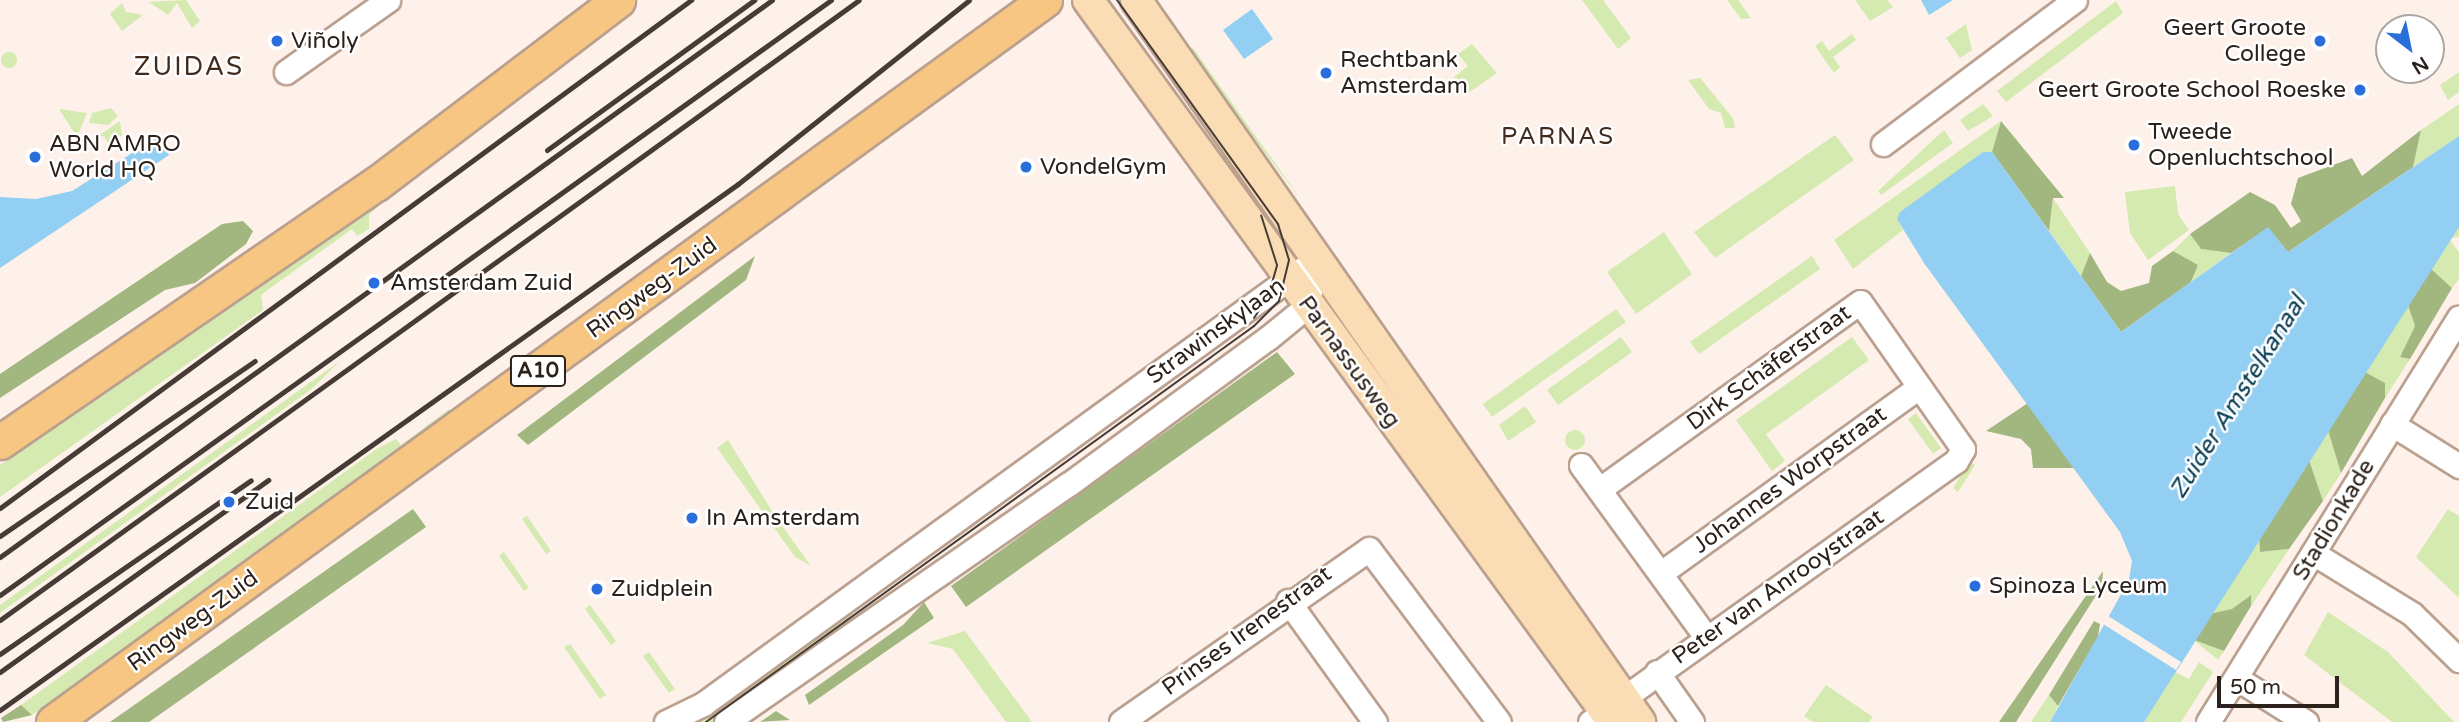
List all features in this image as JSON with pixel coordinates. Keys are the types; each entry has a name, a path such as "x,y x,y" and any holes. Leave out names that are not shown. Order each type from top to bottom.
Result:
{"highway":[{"path":"0,442 376,184 618,0"},
{"name":"Ringweg-Zuid","path":"53,722 1033,9"}],"main road":[{"name":"Parnassusweg","path":"1088,0 1307,306 1608,713 1640,722"},
{"name":"Parnassusweg","path":"1136,0 1377,343 1608,713"}],"street":[{"path":"286,72 388,0"},
{"path":"1883,144 2074,0"},
{"name":"Strawinskylaan","path":"666,722 687,711 1015,477 1287,278 1317,260"},
{"name":"Strawinskylaan","path":"726,722 1039,506 1307,306 1317,260"},
{"name":"Dirk Schäferstraat","path":"1600,489 1860,302 1963,449"},
{"name":"Stadionkade","path":"2208,722 2459,317"},
{"name":"Johannes Worpstraat","path":"1661,573 1919,387"},
{"path":"2392,424 2459,466"},
{"path":"1053,449 1070,460 1069,484"},
{"name":"Peter van Anrooystraat","path":"1608,713 1706,637 1956,461 1963,449"},
{"path":"1581,465 1706,637"},
{"path":"1015,477 1021,496 1039,506"},
{"name":"Prinses Irenestraat","path":"1135,718 1288,601 1360,550 1375,551 1499,722"},
{"path":"2314,553 2412,614 2459,660"},
{"path":"1288,601 1375,722"},
{"path":"1657,673 1692,722"},
{"path":"2236,678 2306,722"}],"green space":[{"path":"186,0 200,21 192,28 177,3 168,15 149,2"},
{"path":"1582,0 1603,0 1631,38 1618,49"},
{"path":"1727,0 1738,0 1751,18 1741,19"},
{"path":"1855,0 1887,0 1893,7 1870,21"},
{"path":"2116,1 2123,13 2006,102 1997,91"},
{"path":"122,3 126,12 143,15 122,31 110,14"},
{"path":"1966,24 1972,50 1960,58 1946,38"},
{"path":"1852,34 1856,40 1833,57 1840,67 1834,73 1815,46 1822,41 1829,51"},
{"path":"1472,44 1497,73 1464,96 1454,77 1468,66 1458,54"},
{"path":"1193,48 1302,201 1188,52"},
{"path":"9,52 15,54 15,66 9,68 3,66 1,60 3,54"},
{"path":"2459,72 2459,92 2448,100 2440,85"},
{"path":"1700,78 1733,118 1735,128 1725,128 1721,113 1709,109 1688,80"},
{"path":"1983,104 1993,116 1968,131 1960,120"},
{"path":"2459,104 2459,136 2413,167 2421,130"},
{"path":"111,108 118,116 108,125 89,123 92,113"},
{"path":"59,109 87,113 77,137"},
{"path":"120,121 122,135 110,146 104,136 94,139"},
{"path":"2001,121 1992,152 1983,152 1897,219 1903,230 1853,269 1834,240"},
{"path":"2001,121 2064,198 2053,198 2049,231 1992,152"},
{"path":"1944,130 1953,143 1881,195 1878,191"},
{"path":"2421,130 2413,167 2288,252 2268,228 2231,253 2201,249 2190,234 2250,192 2275,205 2291,228 2301,221 2291,204 2298,178 2352,158 2362,176"},
{"path":"1835,135 1854,160 1715,258 1694,232"},
{"path":"2175,186 2178,214 2189,230 2148,260 2130,233 2125,192"},
{"path":"388,197 369,215 369,229 357,236 352,229 261,295 263,310 0,497 0,465"},
{"path":"2053,198 2090,253 2081,276 2049,231"},
{"path":"243,221 253,231 246,244 195,283 165,290 0,398 0,374 222,224"},
{"path":"2459,227 2459,237 2449,238 2459,253 2459,279 2452,288 2429,267 2448,237"},
{"path":"1664,232 1692,274 1636,314 1607,272"},
{"path":"2190,234 2201,249 2231,253 2191,282 2198,265 2173,251"},
{"path":"2173,251 2198,265 2191,282 2121,332 2081,276 2090,253 2107,282 2121,291 2149,283 2152,266"},
{"path":"755,256 746,280 528,445 517,435"},
{"path":"1812,256 1820,269 1699,354 1690,342"},
{"path":"2429,267 2452,288 2410,359 2400,357 2415,326 2407,302"},
{"path":"2407,302 2415,326 2400,357 2410,359 2385,398 2385,383 2363,371"},
{"path":"1616,309 1626,322 1492,417 1483,404"},
{"path":"1621,337 1632,352 1558,405 1547,390"},
{"path":"1852,337 1869,360 1766,434 1785,461 1772,471 1736,420"},
{"path":"1277,352 1295,374 966,607 951,586"},
{"path":"340,361 313,388 0,613 0,605"},
{"path":"2363,371 2385,383 2385,398 2341,473 2327,427"},
{"path":"2028,403 2075,468 2033,468 2031,449 2021,439 1986,431"},
{"path":"1525,406 1536,422 1508,441 1499,425"},
{"path":"449,409 452,413 32,715 21,705 378,448 396,439 401,445"},
{"path":"1916,413 1941,448 1933,454 1908,419"},
{"path":"2327,427 2341,473 2323,501 2308,457"},
{"path":"1571,430 1579,430 1585,440 1579,450 1571,450 1565,444 1565,436"},
{"path":"728,440 775,516 811,566 795,557 717,448"},
{"path":"2308,457 2323,501 2289,549 2260,552 2259,535"},
{"path":"1970,462 1975,465 1958,492 1953,488"},
{"path":"413,509 426,527 149,722 110,722"},
{"path":"2448,509 2459,516 2459,598 2416,557"},
{"path":"527,516 551,551 546,554 522,519"},
{"path":"2259,535 2260,552 2289,549 2251,606 2250,595 2233,609 2209,614"},
{"path":"504,552 529,588 524,591 499,556"},
{"path":"2103,571 2102,586 2016,722 1999,722"},
{"path":"2251,595 2251,606 2224,651 2194,640 2209,614 2232,609"},
{"path":"924,602 934,618 809,705 805,695 903,625"},
{"path":"590,605 616,641 611,645 585,609"},
{"path":"847,611 856,623 718,722 676,722"},
{"path":"2328,612 2388,652 2454,722 2392,722 2304,655"},
{"path":"2094,621 2100,624 2098,637 2058,706 2049,695"},
{"path":"965,631 1032,722 1006,722 953,649 927,643"},
{"path":"2194,640 2224,651 2218,660"},
{"path":"570,644 606,695 600,699 564,647"},
{"path":"649,652 675,689 669,693 643,656"},
{"path":"2199,662 2213,672 2181,722 2144,722 2173,671 2189,679"},
{"path":"1826,685 1873,717 1869,722 1813,722 1804,716"},
{"path":"2049,695 2058,706 2050,722 2031,722"},
{"path":"21,705 32,715 3,722 1,718"},
{"path":"776,711 790,720 760,722"}],"water":[{"path":"1921,0 1953,0 1929,15"},
{"path":"1252,9 1273,39 1244,59 1223,30"},
{"path":"159,136 169,155 0,268 0,197 36,199 72,191"},
{"name":"Zuider Amstelkanaal","path":"2459,136 2459,227 2144,722 2050,722 2129,580 2132,561 2120,532 1924,263 1897,219 1900,212 1983,152 1992,152 2121,332 2268,227 2288,252"}],"pier":[{"path":"2108,616 2181,662 2176,670 2103,624"}],"tram line":[{"path":"706,722 1254,326 1279,301 1289,260 1278,224 1117,0"},
{"path":"1254,318 1268,297 1277,265 1261,215"}],"railway":[{"path":"0,508 691,0"},
{"path":"547,150 754,0"},
{"path":"0,557 772,0"},
{"path":"0,595 831,0"},
{"path":"0,620 859,0"},
{"path":"0,710 738,184 969,0"},
{"path":"0,536 255,361"},
{"path":"0,654 251,480"},
{"path":"0,672 268,480"}],"place":[{"name":"Viñoly","path":"277,41"},
{"name":"Geert Groote College","path":"2320,41"},
{"name":"Rechtbank Amsterdam","path":"1326,73"},
{"name":"Geert Groote School Roeske","path":"2360,90"},
{"name":"Tweede Openluchtschool","path":"2134,145"},
{"name":"ABN AMRO World HQ","path":"35,157"},
{"name":"VondelGym","path":"1026,167"},
{"name":"Amsterdam Zuid","path":"374,283"},
{"name":"Zuid","path":"229,502"},
{"name":"In Amsterdam","path":"692,518"},
{"name":"Spinoza Lyceum","path":"1975,586"},
{"name":"Zuidplein","path":"597,589"}],"district":[{"name":"ZUIDAS","path":"189,67"},
{"name":"PARNAS","path":"1558,137"}]}
